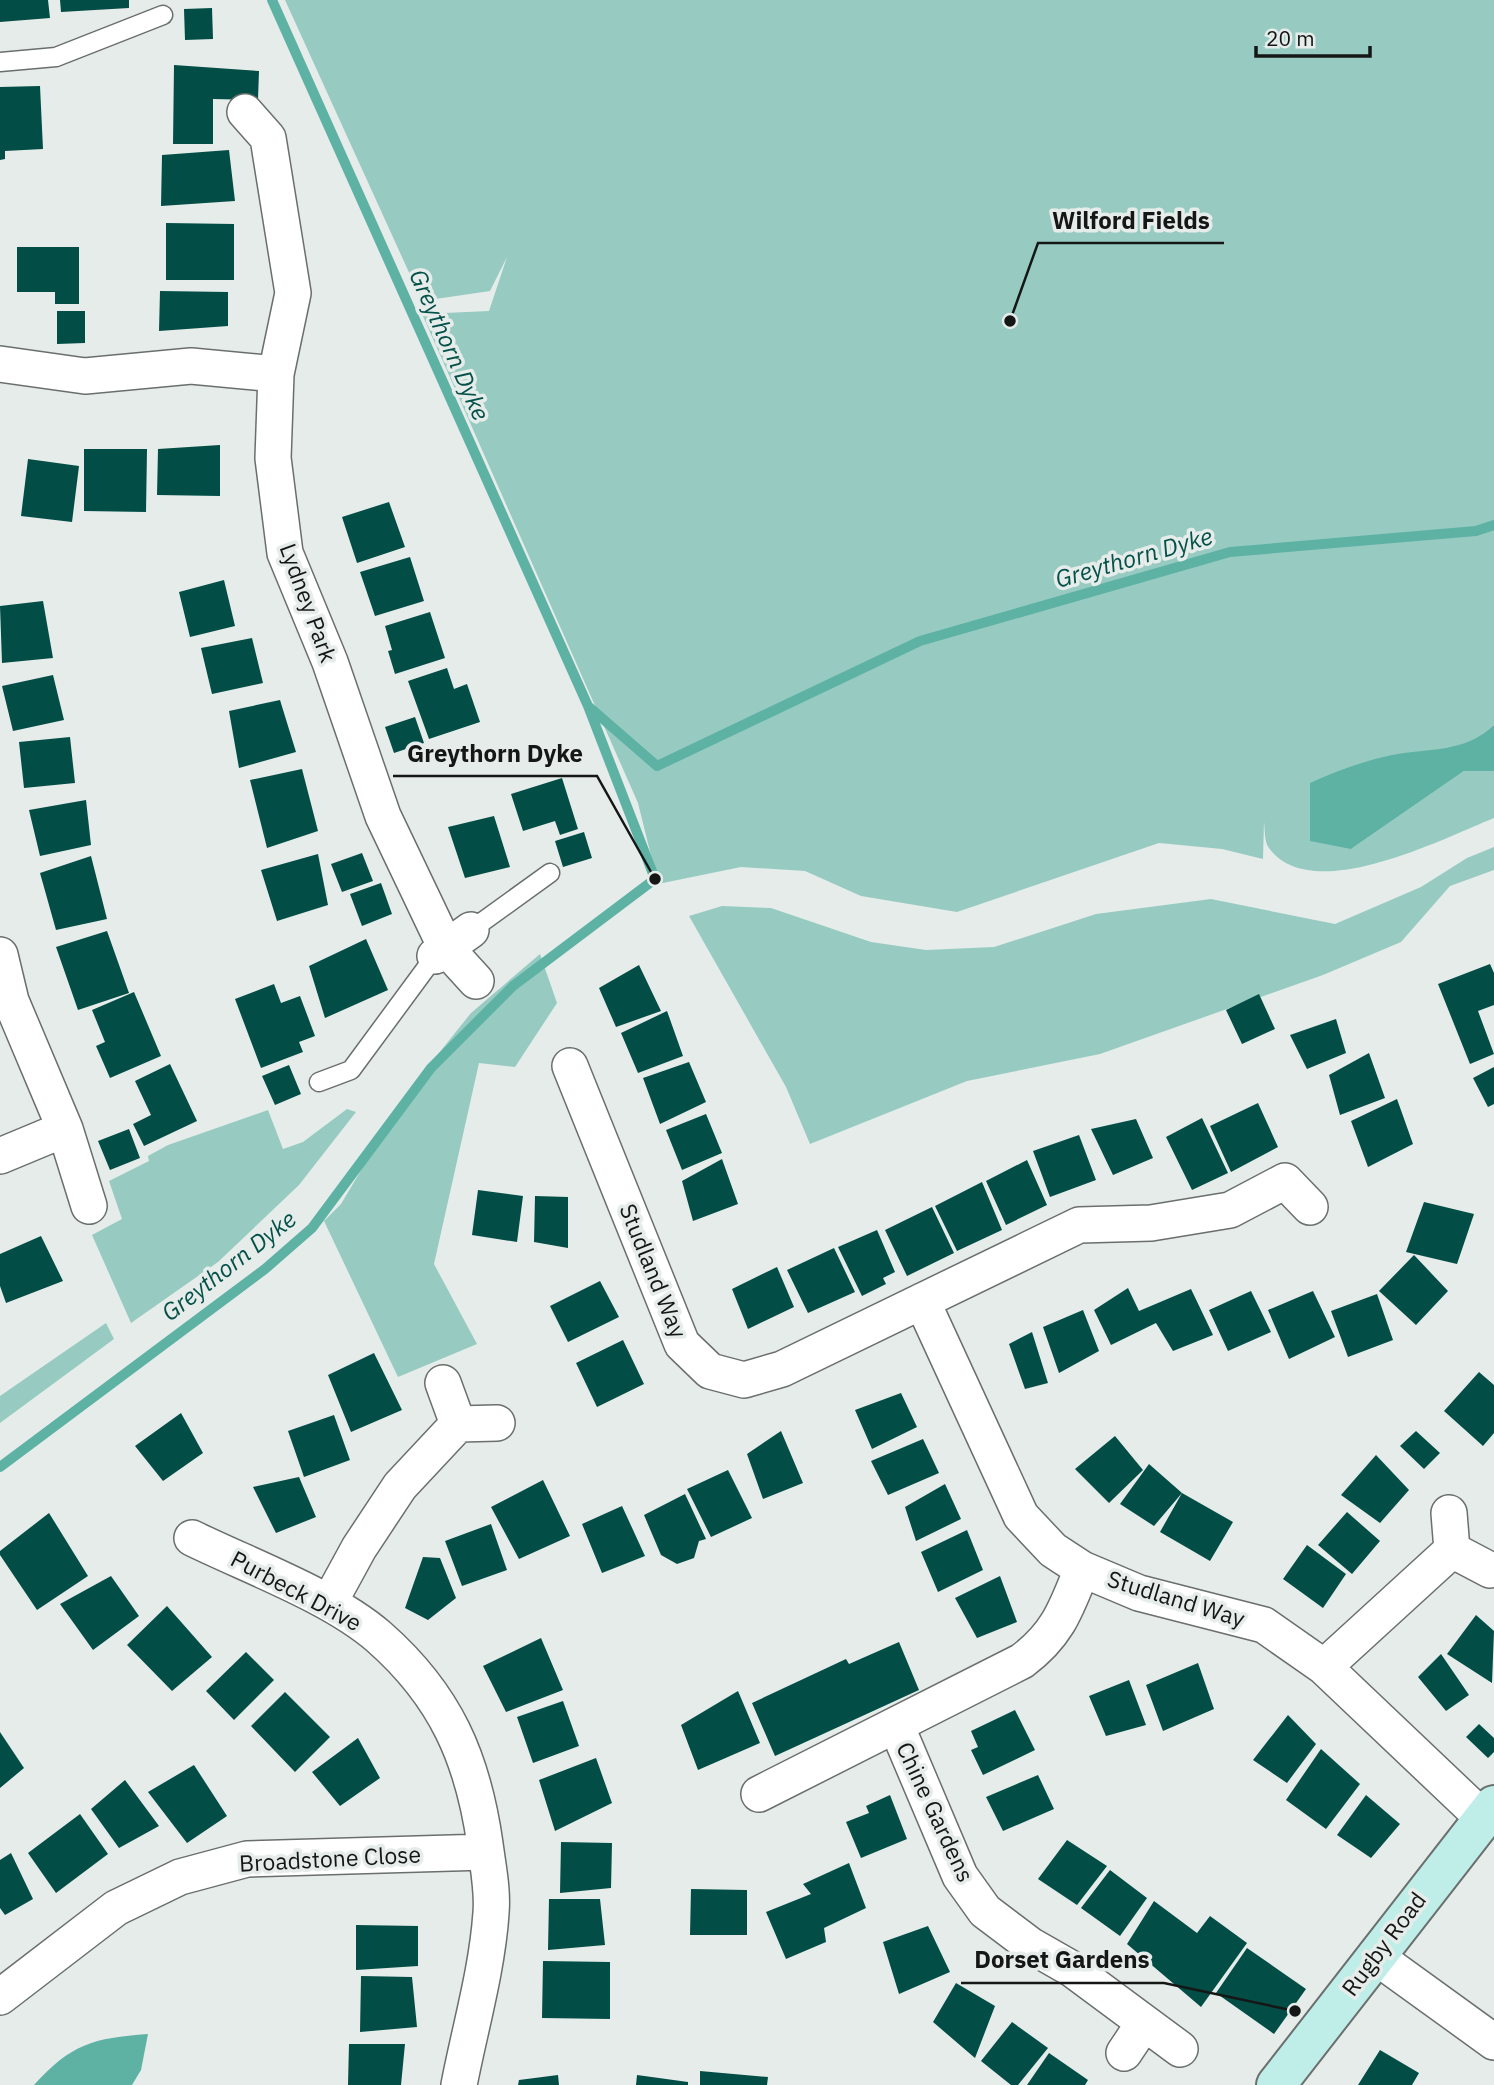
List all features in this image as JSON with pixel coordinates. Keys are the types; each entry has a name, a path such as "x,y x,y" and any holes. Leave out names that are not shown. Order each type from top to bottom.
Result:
{"street":[{"name":"Lydney Park","path":"245,111 268,138 293,293 276,374 273,458 285,553 330,662 383,816 451,944 476,981"},
{"path":"0,364 85,376 191,366 276,374"},
{"path":"0,955 11,1001 65,1129 89,1206"},
{"name":"Studland Way","path":"570,1066 682,1344 710,1371 744,1380 782,1369 1079,1225 1151,1223 1230,1210 1284,1181 1310,1208"},
{"path":"0,1156 65,1129"},
{"name":"Studland Way","path":"922,1301 1021,1516 1053,1550 1082,1569 1139,1593 1264,1625 1324,1667 1488,1811"},
{"path":"443,1383 458,1424"},
{"path":"329,1603 359,1548 400,1486 458,1424 497,1423"},
{"path":"1449,1513 1452,1550"},
{"name":"Purbeck Drive","path":"192,1538 329,1603 378,1636 422,1681 453,1730 472,1774 486,1852 492,1910 485,1964 459,2085"},
{"path":"1452,1550 1490,1570"},
{"path":"1324,1667 1452,1550"},
{"name":"Chine Gardens","path":"759,1794 1023,1661 1043,1646 1059,1625 1082,1569"},
{"name":"Chine Gardens","path":"896,1725 960,1875 985,1911 1180,2049"},
{"name":"Rugby Road","path":"1276,2085 1488,1811"},
{"name":"Broadstone Close","path":"1,1995 116,1908 180,1877 247,1859 486,1852"},
{"path":"1375,1956 1494,2042"},
{"path":"1124,2053 1144,2023"}],"lane":[{"path":"0,62 56,57 163,15"},
{"path":"318,1082 351,1070 451,944 550,873"}],"shaded area":[{"path":"285,0 1494,0 1494,725 1464,743 1442,750 1406,754 1351,849 1464,771 1494,771 1494,818 1378,863 1345,870 1315,871 1289,864 1269,848 1265,839 1264,822 1263,859 1222,849 1159,843 957,912 861,896 805,871 741,867 658,884 638,803 422,314 489,311 507,257 490,291 422,301"},
{"path":"1494,725 1494,771 1464,771 1351,849 1310,841 1310,783 1381,757 1459,745 1471,741"},
{"path":"1494,847 1494,870 1450,886 1401,942 1323,975 1100,1054 967,1081 810,1144 786,1087 689,916 722,906 771,908 871,942 926,950 994,947 1096,914 1211,899 1335,924 1421,887 1467,858"},
{"path":"540,954 557,1003 515,1067 479,1063 434,1264 477,1344 398,1377 324,1221 341,1204 407,1093 471,1013"},
{"path":"347,1109 356,1112 299,1185 218,1262 131,1323 92,1235 122,1219 109,1181 149,1161 148,1156 168,1145 268,1110 283,1149 303,1142"},
{"path":"106,1323 114,1339 0,1423 0,1396"},
{"path":"148,2034 141,2070 132,2085 34,2085 60,2060 84,2046 112,2038"}],"building":[{"path":"0,0 48,0 50,18 0,22"},
{"path":"60,0 129,0 129,8 61,12"},
{"path":"212,8 213,39 185,40 184,9"},
{"path":"174,65 259,71 258,100 213,99 213,144 173,144"},
{"path":"40,86 43,149 5,151 5,159 0,160 0,87"},
{"path":"229,150 235,201 161,206 162,155"},
{"path":"166,223 234,224 234,280 166,280"},
{"path":"17,247 79,247 79,304 55,304 55,292 17,292"},
{"path":"160,291 228,292 228,326 159,331"},
{"path":"57,311 85,311 85,343 57,344"},
{"path":"220,445 220,496 157,495 158,449"},
{"path":"84,449 147,449 146,512 84,511"},
{"path":"28,459 79,466 72,522 21,516"},
{"path":"389,502 405,547 357,563 342,517"},
{"path":"410,557 424,601 375,616 360,572"},
{"path":"224,580 235,626 190,637 179,592"},
{"path":"43,601 53,658 2,663 0,606"},
{"path":"430,612 445,658 395,674 388,651 392,650 385,626"},
{"path":"252,638 263,683 212,694 201,648"},
{"path":"447,668 454,689 467,684 480,722 429,739 408,681"},
{"path":"53,675 64,720 13,731 2,686"},
{"path":"280,700 296,752 239,768 229,711"},
{"path":"415,717 424,743 394,753 385,727"},
{"path":"70,737 75,783 24,788 19,742"},
{"path":"302,769 318,831 267,848 250,780"},
{"path":"562,778 578,829 560,835 555,821 523,831 511,794"},
{"path":"86,800 91,845 40,856 29,810"},
{"path":"494,816 510,867 465,878 448,827"},
{"path":"584,832 592,858 563,867 555,841"},
{"path":"362,853 373,881 342,892 331,864"},
{"path":"318,854 328,905 277,921 261,870"},
{"path":"91,856 107,919 56,930 40,873"},
{"path":"381,883 392,914 362,926 350,894"},
{"path":"107,931 129,993 78,1010 56,947"},
{"path":"366,939 388,990 325,1018 309,966"},
{"path":"1490,964 1494,973 1494,1005 1478,1011 1494,1054 1470,1064 1438,984"},
{"path":"639,965 661,1011 616,1027 599,988"},
{"path":"274,984 281,1003 300,996 315,1036 299,1042 303,1052 261,1068 235,999"},
{"path":"134,992 161,1056 110,1078 96,1046 105,1042 92,1010"},
{"path":"1259,994 1275,1029 1242,1044 1226,1010"},
{"path":"667,1011 683,1056 638,1073 621,1033"},
{"path":"1336,1019 1346,1053 1307,1069 1290,1035"},
{"path":"1369,1053 1385,1098 1340,1115 1329,1075"},
{"path":"689,1062 706,1102 660,1124 643,1078"},
{"path":"170,1064 197,1121 144,1146 133,1124 151,1115 135,1081"},
{"path":"289,1065 301,1094 275,1105 262,1076"},
{"path":"1494,1067 1494,1104 1488,1107 1473,1078"},
{"path":"1397,1099 1413,1144 1368,1167 1351,1121"},
{"path":"1258,1103 1278,1147 1231,1172 1210,1126"},
{"path":"706,1114 722,1153 682,1170 666,1130"},
{"path":"1202,1118 1228,1173 1192,1190 1166,1137"},
{"path":"1136,1119 1153,1158 1113,1175 1091,1129"},
{"path":"129,1129 140,1158 110,1170 98,1141"},
{"path":"1079,1135 1096,1180 1050,1197 1033,1151"},
{"path":"722,1159 738,1204 693,1221 682,1181"},
{"path":"1027,1160 1047,1205 1006,1225 986,1181"},
{"path":"982,1182 1002,1230 957,1251 935,1206"},
{"path":"478,1190 523,1196 517,1242 472,1235"},
{"path":"535,1196 568,1197 568,1248 534,1242"},
{"path":"1424,1202 1474,1214 1457,1264 1406,1252"},
{"path":"932,1207 954,1253 907,1276 885,1230"},
{"path":"877,1230 895,1272 883,1278 886,1284 862,1296 838,1247"},
{"path":"41,1236 63,1281 6,1303 0,1286 0,1254"},
{"path":"834,1248 855,1292 808,1313 787,1270"},
{"path":"1414,1255 1448,1291 1416,1325 1379,1291"},
{"path":"777,1267 794,1307 748,1329 732,1289"},
{"path":"600,1281 619,1317 568,1342 550,1306"},
{"path":"1128,1288 1139,1311 1191,1289 1213,1335 1173,1351 1156,1323 1111,1345 1094,1310"},
{"path":"1251,1291 1271,1332 1228,1351 1209,1310"},
{"path":"1313,1291 1335,1337 1289,1359 1268,1310"},
{"path":"1377,1294 1393,1340 1348,1357 1331,1311"},
{"path":"1083,1310 1099,1351 1059,1373 1043,1327"},
{"path":"1032,1332 1048,1383 1025,1389 1009,1344"},
{"path":"623,1340 644,1384 597,1407 576,1363"},
{"path":"374,1353 402,1410 351,1432 328,1375"},
{"path":"1479,1372 1494,1385 1494,1433 1483,1446 1444,1411"},
{"path":"901,1393 917,1427 872,1449 855,1410"},
{"path":"181,1413 203,1453 163,1481 135,1446"},
{"path":"334,1415 350,1460 304,1477 288,1431"},
{"path":"781,1431 803,1483 763,1499 747,1454"},
{"path":"1416,1431 1440,1453 1424,1469 1400,1446"},
{"path":"1115,1436 1143,1470 1109,1503 1075,1469"},
{"path":"923,1439 939,1473 888,1495 871,1461"},
{"path":"1376,1455 1409,1490 1380,1523 1341,1495"},
{"path":"1149,1464 1182,1493 1154,1526 1120,1504"},
{"path":"728,1470 752,1518 711,1537 687,1489"},
{"path":"299,1477 316,1517 276,1533 253,1487"},
{"path":"543,1480 570,1536 519,1559 491,1507"},
{"path":"945,1484 961,1519 916,1541 905,1507"},
{"path":"1182,1493 1233,1522 1210,1561 1160,1532"},
{"path":"685,1494 706,1539 699,1541 694,1558 677,1564 661,1555 644,1515"},
{"path":"622,1506 645,1556 602,1573 582,1524"},
{"path":"1347,1512 1380,1541 1352,1574 1318,1545"},
{"path":"49,1513 88,1576 37,1610 0,1555 0,1551"},
{"path":"491,1524 507,1570 462,1586 445,1541"},
{"path":"967,1530 983,1570 938,1592 921,1552"},
{"path":"1307,1545 1346,1574 1323,1608 1283,1579"},
{"path":"423,1557 440,1558 456,1598 428,1620 405,1608"},
{"path":"111,1576 139,1616 93,1650 60,1604"},
{"path":"1000,1576 1017,1622 977,1638 955,1598"},
{"path":"167,1606 212,1657 172,1691 127,1645"},
{"path":"1476,1615 1494,1631 1492,1683 1447,1654"},
{"path":"541,1638 563,1690 506,1712 483,1666"},
{"path":"899,1642 919,1690 775,1756 752,1703 846,1659 849,1664"},
{"path":"246,1652 274,1680 234,1720 206,1691"},
{"path":"1441,1654 1469,1695 1446,1711 1418,1677"},
{"path":"1198,1663 1214,1709 1163,1731 1146,1685"},
{"path":"1129,1680 1146,1725 1106,1736 1089,1696"},
{"path":"738,1691 760,1743 698,1770 681,1725"},
{"path":"285,1692 330,1737 295,1772 251,1726"},
{"path":"563,1701 579,1746 533,1763 517,1717"},
{"path":"1015,1710 1035,1750 983,1775 971,1750 978,1747 971,1731"},
{"path":"1288,1715 1316,1744 1287,1783 1253,1760"},
{"path":"1479,1724 1494,1738 1494,1752 1488,1758 1466,1737"},
{"path":"0,1732 24,1768 0,1788"},
{"path":"358,1738 380,1778 340,1806 312,1772"},
{"path":"1321,1749 1360,1784 1326,1829 1286,1800"},
{"path":"596,1758 612,1803 555,1831 539,1780"},
{"path":"194,1765 227,1816 187,1843 148,1792"},
{"path":"1038,1775 1054,1809 1003,1831 986,1797"},
{"path":"125,1780 159,1826 119,1848 91,1809"},
{"path":"890,1795 907,1839 861,1858 846,1822 869,1813 866,1806"},
{"path":"1366,1795 1400,1824 1371,1858 1337,1835"},
{"path":"80,1814 108,1854 56,1893 28,1853"},
{"path":"1067,1840 1107,1866 1077,1905 1038,1879"},
{"path":"561,1842 612,1843 611,1888 560,1893"},
{"path":"11,1853 33,1899 5,1915 0,1908 0,1860"},
{"path":"849,1863 866,1908 824,1928 826,1942 786,1959 766,1912 811,1894 803,1884"},
{"path":"1110,1870 1147,1898 1120,1936 1081,1908"},
{"path":"691,1889 747,1890 747,1935 690,1935"},
{"path":"549,1899 600,1899 605,1945 548,1950"},
{"path":"1154,1901 1197,1933 1210,1916 1247,1943 1201,2007 1127,1944"},
{"path":"356,1925 418,1926 418,1966 356,1970"},
{"path":"928,1926 950,1972 899,1994 883,1942"},
{"path":"1247,1948 1306,1989 1274,2034 1216,1993"},
{"path":"543,1961 610,1962 610,2019 542,2018"},
{"path":"361,1976 412,1977 417,2027 360,2032"},
{"path":"956,1983 995,2006 975,2058 933,2022"},
{"path":"1012,2022 1048,2048 1018,2085 1011,2085 981,2061"},
{"path":"349,2044 405,2044 401,2085 348,2085"},
{"path":"1380,2050 1419,2073 1412,2085 1358,2085"},
{"path":"1049,2053 1088,2080 1085,2085 1027,2085"},
{"path":"700,2071 768,2077 767,2085 700,2085"},
{"path":"558,2075 559,2085 518,2085 519,2080"},
{"path":"637,2075 688,2082 688,2085 636,2085"}],"waterway":[{"name":"Greythorn Dyke","path":"272,0 588,706"},
{"name":"Greythorn Dyke","path":"0,1467 265,1269 312,1228 431,1068 513,986 655,879 588,706 657,766 920,641 1230,552 1476,531 1494,525"}],"place":[{"name":"Wilford Fields","path":"1010,321"},
{"name":"Greythorn Dyke","path":"655,879"},
{"name":"Dorset Gardens","path":"1295,2011"}]}
